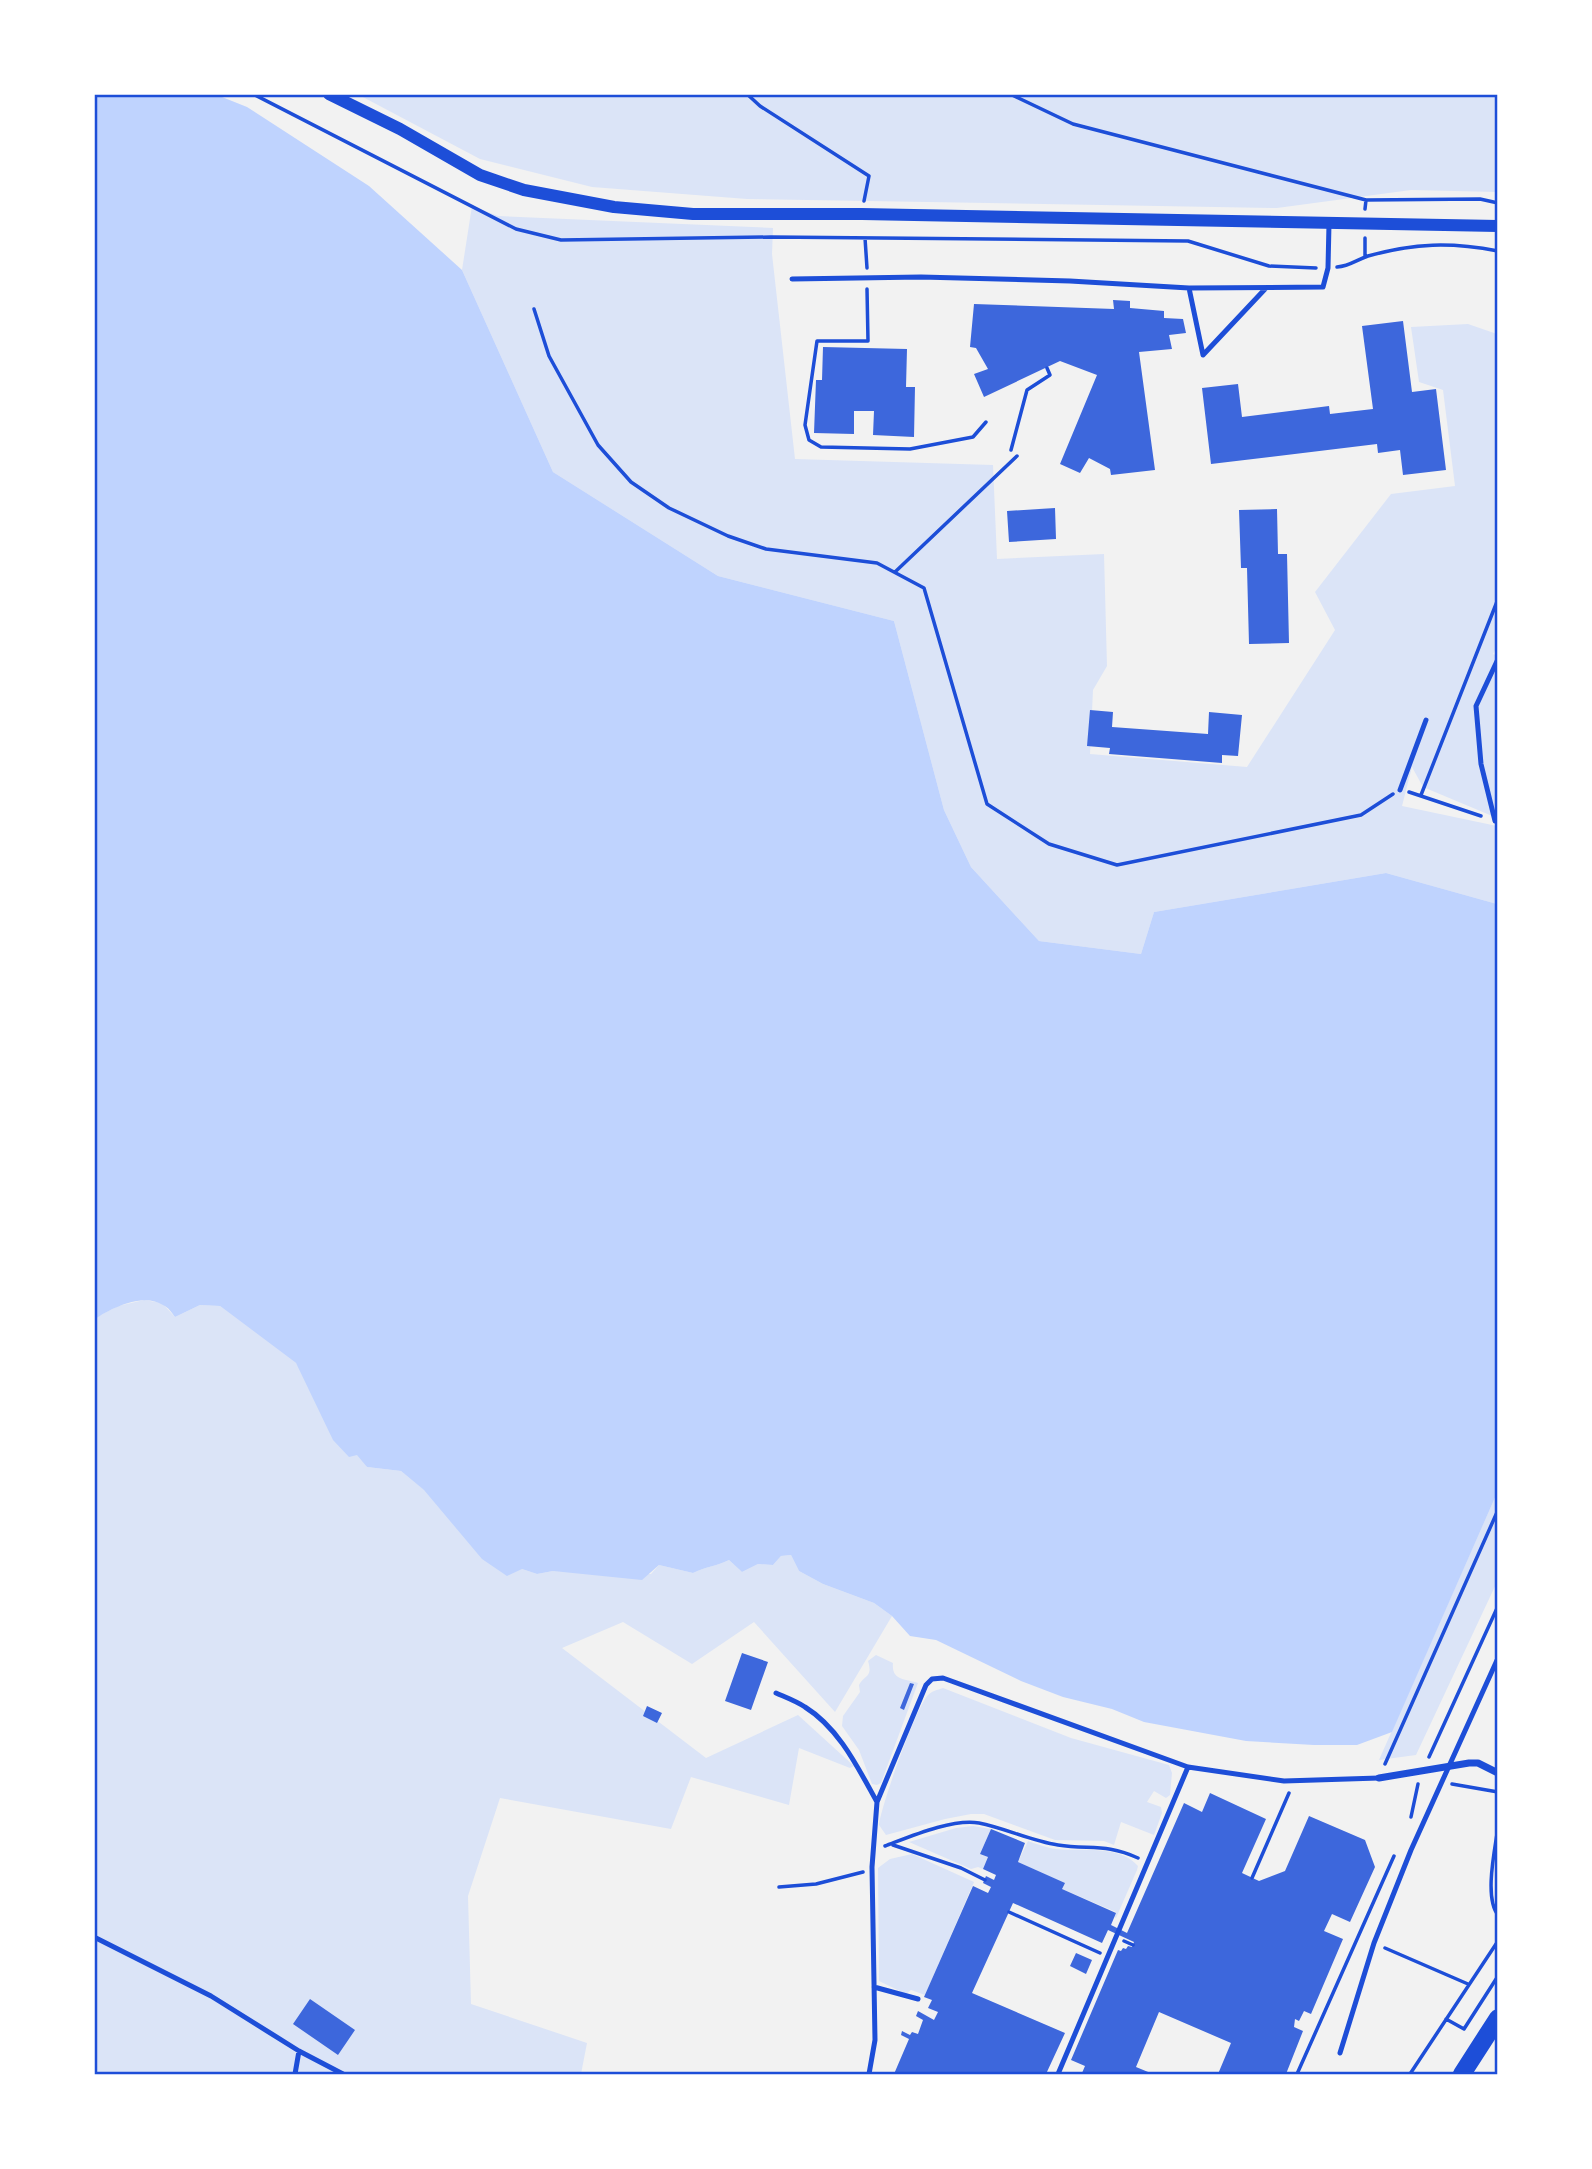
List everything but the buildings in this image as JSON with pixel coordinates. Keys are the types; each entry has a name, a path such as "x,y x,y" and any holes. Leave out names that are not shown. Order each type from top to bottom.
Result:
{"main road":[{"path":"1462,2074 1497,2018"}],"street":[{"path":"329,94 400,129 480,175 524,190 614,207 693,214 862,214 1497,226"},
{"path":"1379,1778 1478,1763 1497,1773"}],"lane":[{"path":"792,279 1070,281 1189,288 1323,287 1328,268 1329,222"},
{"path":"1189,288 1203,355 1266,289"},
{"path":"1494,821 1481,764 1476,706 1497,659"},
{"path":"1400,790 1426,720"},
{"path":"1340,2053 1374,1943 1411,1850 1497,1658"},
{"path":"869,2074 875,2040 872,1870 877,1802 926,1685 932,1679 943,1678 1188,1767 1284,1781 1379,1778"},
{"path":"776,1693 806,1707 829,1726 852,1758 877,1802"},
{"path":"1058,2074 1188,1767"},
{"path":"94,1937 211,1996 299,2051 343,2074"},
{"path":"874,1987 918,1999"},
{"path":"295,2074 299,2051"}],"path":[{"path":"747,94 760,106 869,176 862,214"},
{"path":"1010,94 1073,124 1366,200 1479,199 1497,203"},
{"path":"1365,257 1366,200"},
{"path":"865,238 868,341 817,341 805,425 809,440 821,447 910,449 973,437 986,422"},
{"path":"534,309 549,356 598,445 631,482 669,508 728,536 766,549 877,563 924,588 987,804 1049,844 1117,865 1361,815 1400,790 1494,821"},
{"path":"1011,450 1027,390 1049,375 1047,368"},
{"path":"895,572 1017,456"},
{"path":"1421,796 1497,599"},
{"path":"1379,1778 1497,1510"},
{"path":"1407,1828 1423,1772 1497,1606"},
{"path":"1442,1782 1497,1792"},
{"path":"1252,1878 1290,1791"},
{"path":"873,1851 946,1826 975,1822 1058,1845 1099,1846 1125,1852 1147,1862"},
{"path":"1497,1827 1491,1897 1497,1915"},
{"path":"891,1844 961,1868 985,1880"},
{"path":"1297,2074 1398,1847"},
{"path":"779,1887 816,1884 872,1870"},
{"path":"1009,1912 1108,1957"},
{"path":"1358,1936 1468,1984"},
{"path":"1410,2074 1497,1941"},
{"path":"1446,2019 1464,2029 1497,1976"}],"shaded area":[{"path":"359,95 1497,95 1497,192 1411,190 1277,208 747,199 592,187 480,159"},
{"path":"472,206 498,216 773,228 772,254 795,459 993,465 997,559 1104,554 1107,666 1093,690 1090,754 1247,767 1335,630 1315,592 1391,494 1455,486 1443,390 1419,382 1411,327 1468,324 1497,334 1498,645 1493,654 1498,656 1497,818 1423,787 1412,767 1402,806 1497,826 1497,904 1386,873 1154,912 1141,954 1039,941 971,867 944,810 894,621 718,576 553,472 462,270"},
{"path":"144,1300 162,1303 175,1317 200,1305 220,1306 296,1363 367,1467 401,1471 522,1569 537,1574 553,1571 651,1574 659,1565 693,1573 729,1560 742,1572 758,1564 773,1565 781,1556 791,1555 799,1571 823,1584 874,1603 892,1616 835,1712 754,1622 692,1664 623,1622 562,1648 706,1758 798,1715 854,1766 850,1768 799,1748 789,1805 691,1777 671,1829 500,1798 468,1896 471,2004 587,2043 581,2074 95,2074 95,1318 118,1306"},
{"path":"1497,1493 1497,1582 1416,1755 1379,1760"},
{"path":"876,1655 893,1663 897,1676 918,1683 881,1783 877,1785 872,1784 859,1750 842,1726 843,1716 860,1692 859,1685 869,1673 868,1661"},
{"path":"943,1688 1071,1738 1169,1765 1172,1773 1170,1795 1166,1798 1154,1791 1147,1802 1161,1807 1162,1813 1154,1835 1121,1822 1114,1845 1104,1841 1055,1840 984,1814 971,1814 886,1835 879,1825 881,1814 908,1736 928,1695"},
{"path":"973,1826 991,1829 980,1854 988,1857 983,1869 971,1869 909,1842 956,1828"},
{"path":"1028,1841 1056,1849 1100,1850 1121,1854 1138,1866 1116,1918 1116,1912 1062,1889 1064,1883 1018,1862"},
{"path":"912,1854 974,1882 925,1995 911,1990 906,1994 879,1981 878,1868 890,1859"}],"water":[{"path":"95,94 217,95 247,107 369,186 462,270 553,472 718,576 894,621 944,810 971,867 1039,941 1141,954 1154,912 1386,873 1497,904 1497,1493 1392,1732 1357,1745 1314,1745 1246,1741 1144,1722 1112,1709 1063,1697 1021,1681 936,1640 910,1636 892,1616 874,1603 823,1584 799,1571 791,1555 781,1556 773,1565 758,1564 742,1572 729,1560 693,1573 659,1565 642,1580 553,1571 537,1574 522,1569 507,1576 482,1559 424,1490 401,1471 367,1467 357,1455 349,1457 333,1440 296,1363 220,1306 200,1305 175,1317 167,1307 155,1301 137,1301 119,1306 95,1319"}]}
